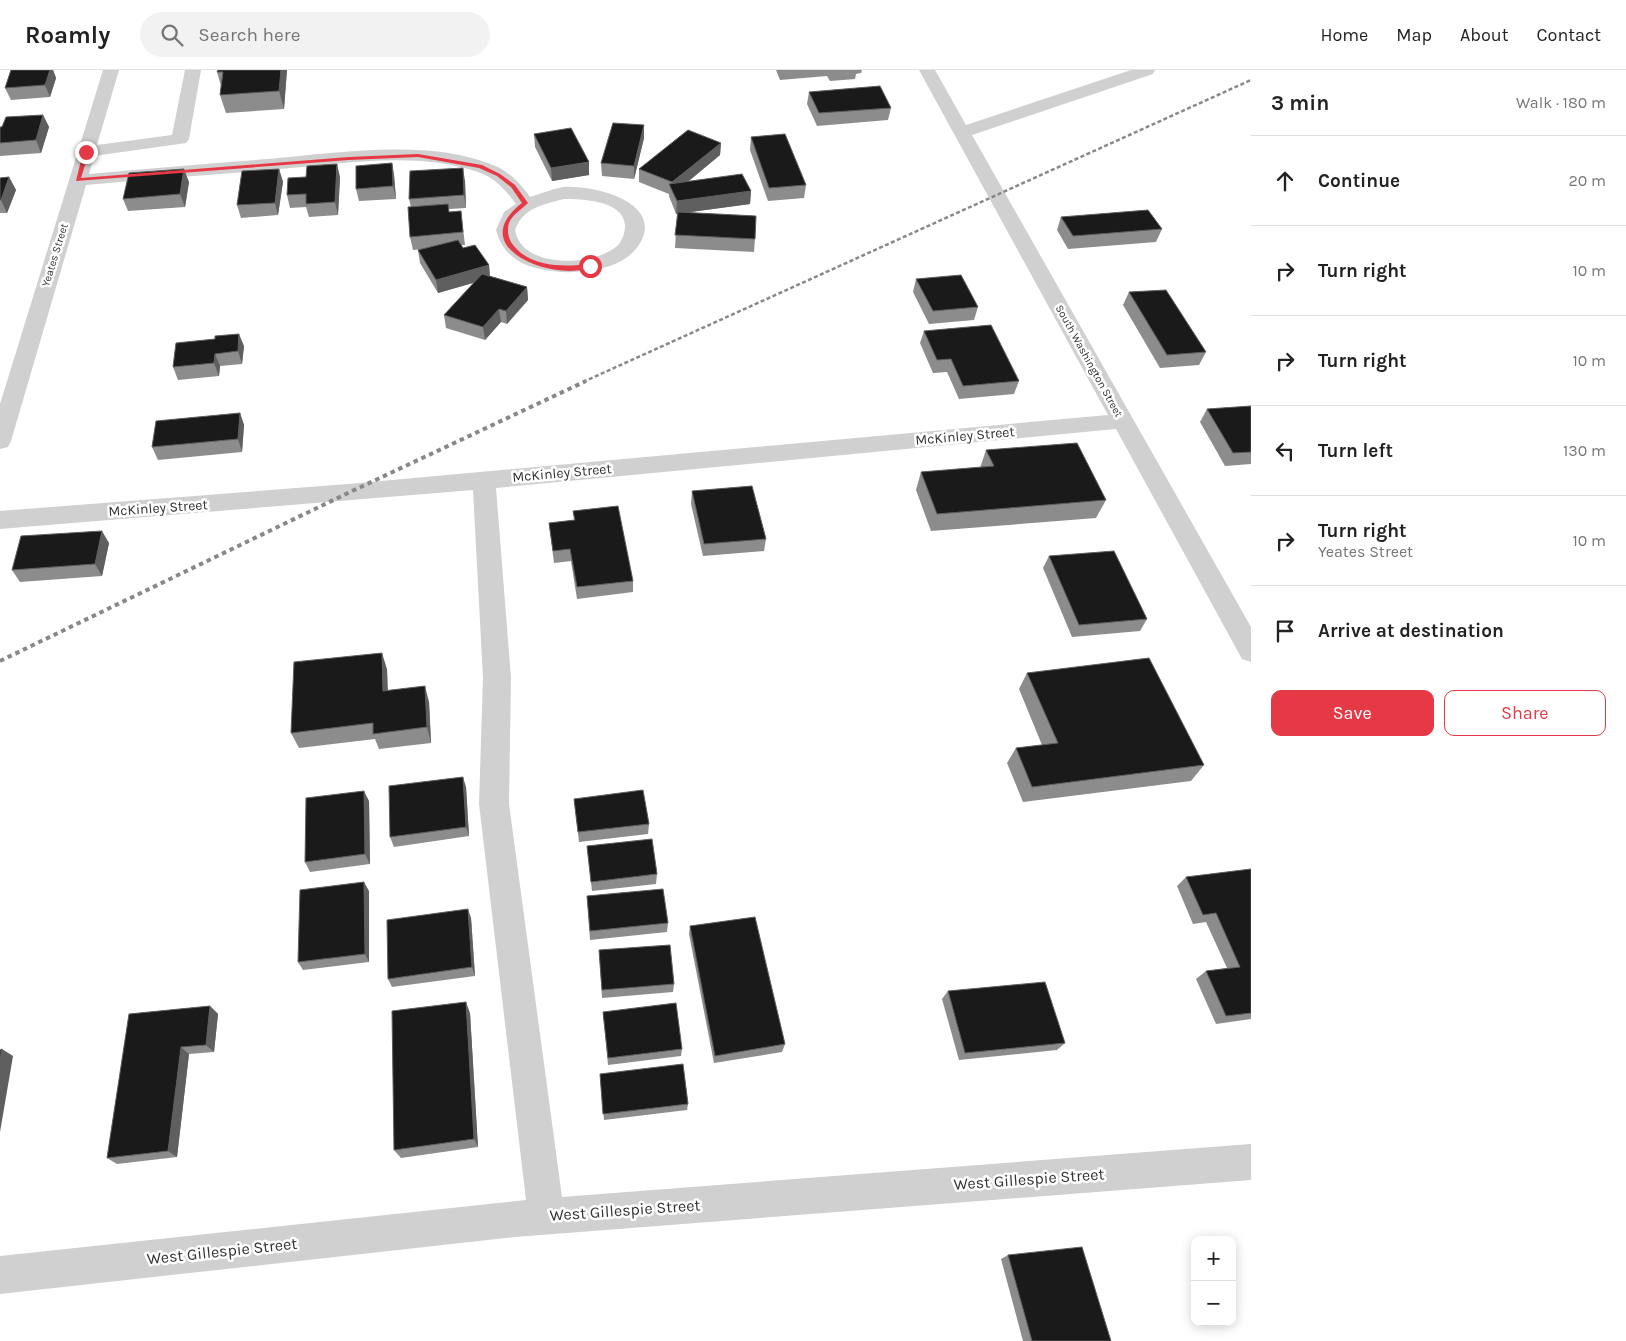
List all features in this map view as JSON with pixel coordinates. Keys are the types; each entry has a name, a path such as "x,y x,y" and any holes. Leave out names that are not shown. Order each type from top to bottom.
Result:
{"street":[{"name":"Yeates Street","path":"0,441 111,70"},
{"path":"86,152 180,139 194,70"},
{"name":"South Washington Street","path":"928,70 1251,651"},
{"path":"962,132 1147,70"},
{"path":"78,180 349,158 418,156 480,166 498,175 513,186 525,203"},
{"path":"563,193 583,193 603,197 619,204 631,214 636,226 634,238 625,250 610,260 590,266 568,268 546,266 527,259 513,250 506,238 506,225 512,213 525,203 542,196 563,193"},
{"name":"McKinley Street","path":"0,520 484,480 1123,421"},
{"path":"484,480 497,678 494,804 546,1216"},
{"name":"West Gillespie Street","path":"0,1275 546,1216 1251,1162"}],"building":[{"path":"11,70 50,70 45,85 5,88"},
{"path":"218,70 281,70 279,91 220,95 223,72 217,72"},
{"path":"880,86 891,108 819,113 809,92"},
{"path":"43,115 36,140 0,143 0,127 2,127 6,117"},
{"path":"613,123 644,125 634,166 601,163"},
{"path":"571,128 589,162 551,168 534,134"},
{"path":"688,130 721,143 672,182 639,169"},
{"path":"785,134 806,185 769,188 751,137"},
{"path":"392,163 393,186 356,189 356,166"},
{"path":"337,164 335,202 306,204 306,194 287,195 288,178 306,177 307,166"},
{"path":"463,168 464,195 409,199 410,171"},
{"path":"184,169 180,194 123,199 129,173"},
{"path":"279,169 275,203 237,205 242,171"},
{"path":"742,174 751,191 677,201 669,184"},
{"path":"9,177 1,200 0,200 0,178"},
{"path":"448,204 449,212 461,211 463,232 410,237 408,207"},
{"path":"1148,210 1162,229 1073,236 1061,217"},
{"path":"678,212 756,216 755,239 675,235"},
{"path":"458,240 463,248 475,245 489,265 436,280 418,250"},
{"path":"482,274 527,287 506,311 499,309 483,327 444,315"},
{"path":"961,275 978,307 933,311 916,279"},
{"path":"1166,290 1206,352 1167,355 1129,292"},
{"path":"991,325 1019,381 963,386 951,359 937,360 924,331"},
{"path":"239,334 238,351 215,354 214,363 173,367 176,343 215,339 215,336"},
{"path":"1251,406 1251,452 1233,453 1207,409"},
{"path":"240,413 238,439 152,447 156,421"},
{"path":"1077,443 1106,500 937,514 921,472 994,466 986,450"},
{"path":"752,486 766,539 704,544 692,491"},
{"path":"618,506 633,581 577,587 570,549 553,551 549,523 575,520 573,511"},
{"path":"102,531 95,564 12,570 21,536"},
{"path":"1114,551 1147,619 1079,625 1049,556"},
{"path":"382,653 383,691 425,686 427,727 373,734 373,723 291,733 294,662"},
{"path":"1149,658 1204,765 1032,787 1016,748 1058,743 1027,673"},
{"path":"463,777 466,827 390,837 389,786"},
{"path":"643,790 649,824 578,832 574,799"},
{"path":"364,791 365,854 305,862 306,798"},
{"path":"652,839 657,874 591,882 587,846"},
{"path":"1251,869 1251,1013 1226,1016 1206,971 1240,967 1216,913 1203,915 1186,877"},
{"path":"364,882 365,954 298,962 300,890"},
{"path":"663,889 668,923 590,931 587,896"},
{"path":"468,909 472,967 388,979 387,920"},
{"path":"755,917 785,1044 715,1056 690,926"},
{"path":"670,945 674,984 602,990 599,950"},
{"path":"1045,982 1065,1043 965,1053 948,991"},
{"path":"466,1002 474,1139 394,1150 392,1011"},
{"path":"676,1003 682,1049 608,1058 603,1012"},
{"path":"210,1006 206,1045 181,1047 168,1151 107,1158 129,1014"},
{"path":"683,1064 688,1104 603,1114 600,1074"},
{"path":"1082,1247 1111,1341 1032,1341 1008,1255"}],"railway":[{"path":"583,382 1251,80"},
{"path":"0,661 348,493 586,381"}],"route":[{"path":"86,152 78,180 349,158 418,156 480,166 498,175 513,186 525,203 512,213 506,225 506,238 513,250 527,259 546,266 568,268 590,266"}]}
